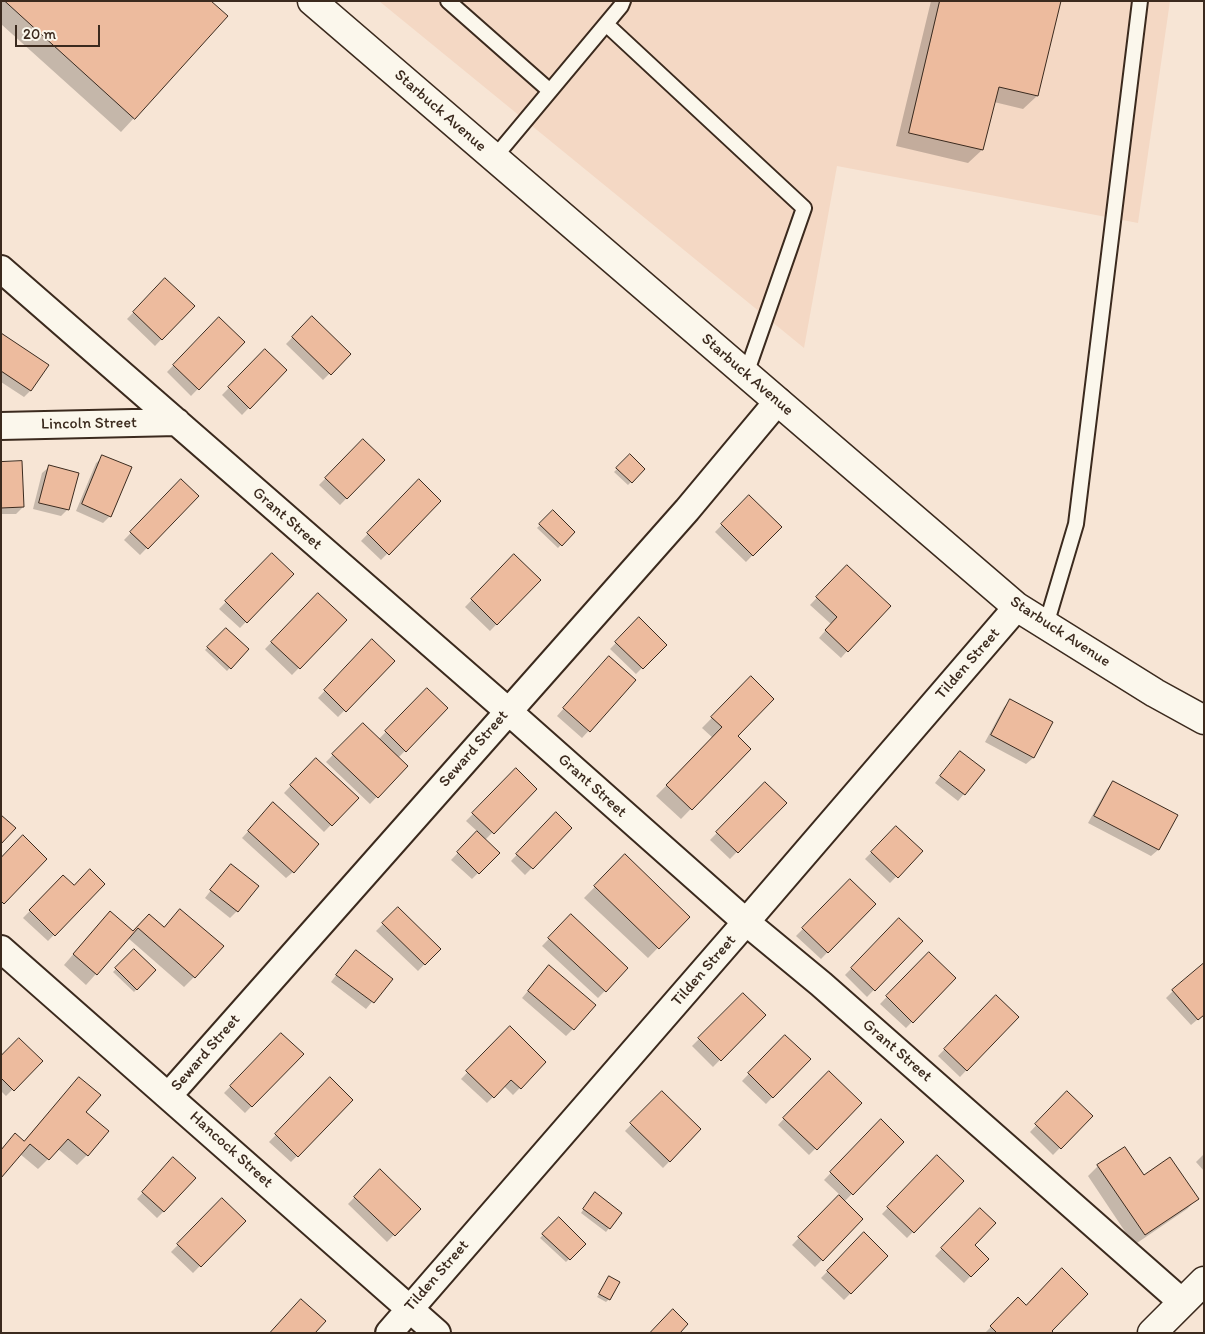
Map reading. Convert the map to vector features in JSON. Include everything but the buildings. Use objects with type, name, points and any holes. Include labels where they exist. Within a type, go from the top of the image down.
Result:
[{"type":"street","name":"Starbuck Avenue","points":[[312,1],[1017,607],[1155,694],[1204,720]]},
{"type":"street","name":"Grant Street","points":[[1,269],[508,711],[746,922],[821,984],[1182,1302]]},
{"type":"street","name":"Seward Street","points":[[169,1095],[687,510],[778,401]]},
{"type":"street","name":"Lincoln Street","points":[[1,426],[177,422]]},
{"type":"street","name":"Tilden Street","points":[[389,1333],[408,1308],[746,922],[1017,607]]},
{"type":"street","name":"Hancock Street","points":[[1,949],[169,1095],[436,1333]]},
{"type":"street","points":[[1152,1333],[1204,1281]]},
{"type":"lane","points":[[448,1],[550,91]]},
{"type":"lane","points":[[494,158],[623,1]]},
{"type":"lane","points":[[1046,625],[1076,524],[1140,1]]},
{"type":"lane","points":[[606,24],[804,208],[746,374]]},
{"type":"shaded area","points":[[379,1],[1170,1],[1138,223],[837,166],[804,348]]}]
